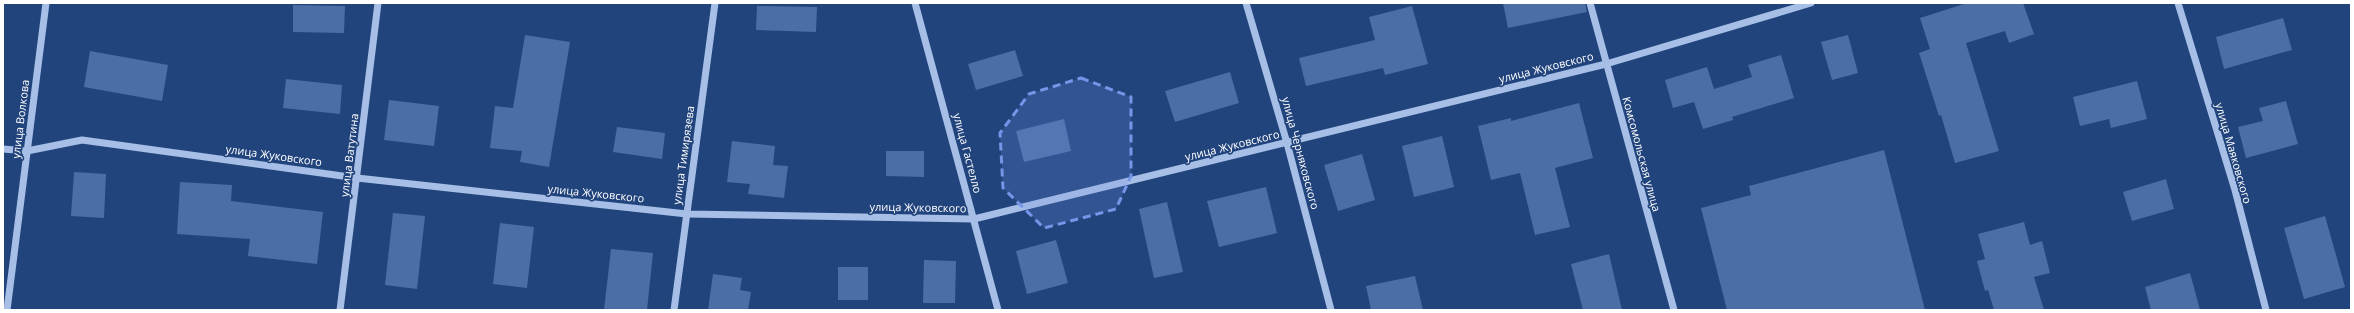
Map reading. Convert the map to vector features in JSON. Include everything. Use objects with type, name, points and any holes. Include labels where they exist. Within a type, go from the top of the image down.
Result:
[{"type":"street","name":"улица Волкова","points":[[7,310],[46,3]]},
{"type":"street","name":"улица Ватутина","points":[[340,310],[378,3]]},
{"type":"street","name":"улица Тимирязева","points":[[674,310],[715,3]]},
{"type":"street","name":"улица Гастелло","points":[[916,3],[998,310]]},
{"type":"street","name":"улица Черняховского","points":[[1246,3],[1287,143],[1331,310]]},
{"type":"street","name":"Комсомольская улица","points":[[1590,3],[1674,310]]},
{"type":"street","name":"улица Жуковского","points":[[3,149],[27,152],[82,140],[357,178],[687,214],[974,219],[1606,64],[1812,3]]},
{"type":"street","name":"улица Маяковского","points":[[2178,3],[2235,190],[2266,310]]},
{"type":"highlighted area","points":[[1081,78],[1131,97],[1131,176],[1116,209],[1044,228],[1003,188],[1000,133],[1029,94]]},
{"type":"building","points":[[1503,3],[1585,3],[1587,12],[1508,28]]},
{"type":"building","points":[[1967,3],[2023,3],[2034,34],[2009,43],[2005,31],[1966,43],[1999,151],[1955,163],[1941,115],[1939,116],[1919,53],[1930,49],[1920,18]]},
{"type":"building","points":[[293,5],[345,6],[344,33],[293,32]]},
{"type":"building","points":[[757,6],[817,7],[816,32],[756,30]]},
{"type":"building","points":[[1412,6],[1428,64],[1385,75],[1383,68],[1306,86],[1299,58],[1375,40],[1369,17]]},
{"type":"building","points":[[2283,18],[2292,50],[2224,69],[2216,37]]},
{"type":"building","points":[[525,35],[570,42],[549,167],[520,162],[522,151],[490,148],[495,106],[513,108]]},
{"type":"building","points":[[1848,35],[1858,73],[1832,80],[1821,42]]},
{"type":"building","points":[[1015,50],[1023,76],[976,90],[968,64]]},
{"type":"building","points":[[90,51],[168,65],[162,101],[84,87]]},
{"type":"building","points":[[1781,55],[1794,98],[1732,117],[1733,120],[1703,129],[1694,102],[1673,108],[1665,80],[1707,67],[1714,89],[1752,77],[1748,65]]},
{"type":"building","points":[[1230,72],[1239,103],[1175,122],[1165,91]]},
{"type":"building","points":[[286,79],[342,85],[340,114],[283,108]]},
{"type":"building","points":[[2137,81],[2147,119],[2111,128],[2109,119],[2080,126],[2073,97]]},
{"type":"building","points":[[389,100],[439,106],[434,146],[384,140]]},
{"type":"building","points":[[2286,101],[2298,144],[2246,158],[2238,127],[2263,121],[2259,108]]},
{"type":"building","points":[[1579,103],[1593,158],[1555,168],[1570,227],[1535,235],[1520,173],[1491,180],[1478,126],[1511,118],[1511,121]]},
{"type":"building","points":[[1064,119],[1071,151],[1024,162],[1016,131]]},
{"type":"building","points":[[617,127],[665,133],[662,159],[613,152]]},
{"type":"building","points":[[1442,136],[1454,187],[1414,197],[1402,146]]},
{"type":"building","points":[[732,141],[775,146],[773,165],[788,166],[784,198],[748,194],[750,184],[727,182]]},
{"type":"building","points":[[1884,150],[1925,310],[1727,310],[1701,208],[1751,195],[1749,186]]},
{"type":"building","points":[[886,151],[924,151],[924,177],[886,176]]},
{"type":"building","points":[[1362,154],[1375,200],[1338,211],[1324,165]]},
{"type":"building","points":[[74,172],[106,174],[104,218],[71,216]]},
{"type":"building","points":[[2166,179],[2174,209],[2132,221],[2123,192]]},
{"type":"building","points":[[180,182],[232,185],[231,201],[323,212],[317,264],[248,256],[250,239],[177,234]]},
{"type":"building","points":[[1266,187],[1277,233],[1219,247],[1207,201]]},
{"type":"building","points":[[1167,202],[1183,272],[1154,278],[1139,209]]},
{"type":"building","points":[[393,213],[425,216],[417,289],[385,285]]},
{"type":"building","points":[[2325,216],[2345,287],[2304,299],[2284,228]]},
{"type":"building","points":[[2024,222],[2030,245],[2042,241],[2050,273],[2034,277],[2044,310],[1994,310],[1988,290],[1985,291],[1977,261],[1985,259],[1978,234]]},
{"type":"building","points":[[500,223],[534,227],[527,288],[493,284]]},
{"type":"building","points":[[1056,240],[1068,283],[1027,294],[1016,251]]},
{"type":"building","points":[[611,249],[653,253],[647,310],[604,310]]},
{"type":"building","points":[[1609,254],[1622,310],[1583,310],[1571,264]]},
{"type":"building","points":[[924,260],[956,261],[955,303],[923,303]]},
{"type":"building","points":[[838,267],[868,267],[868,300],[838,300]]},
{"type":"building","points":[[2190,273],[2200,310],[2151,310],[2145,287]]},
{"type":"building","points":[[713,274],[742,278],[740,290],[751,292],[748,310],[708,310]]},
{"type":"building","points":[[1415,276],[1423,310],[1371,310],[1366,286]]}]
